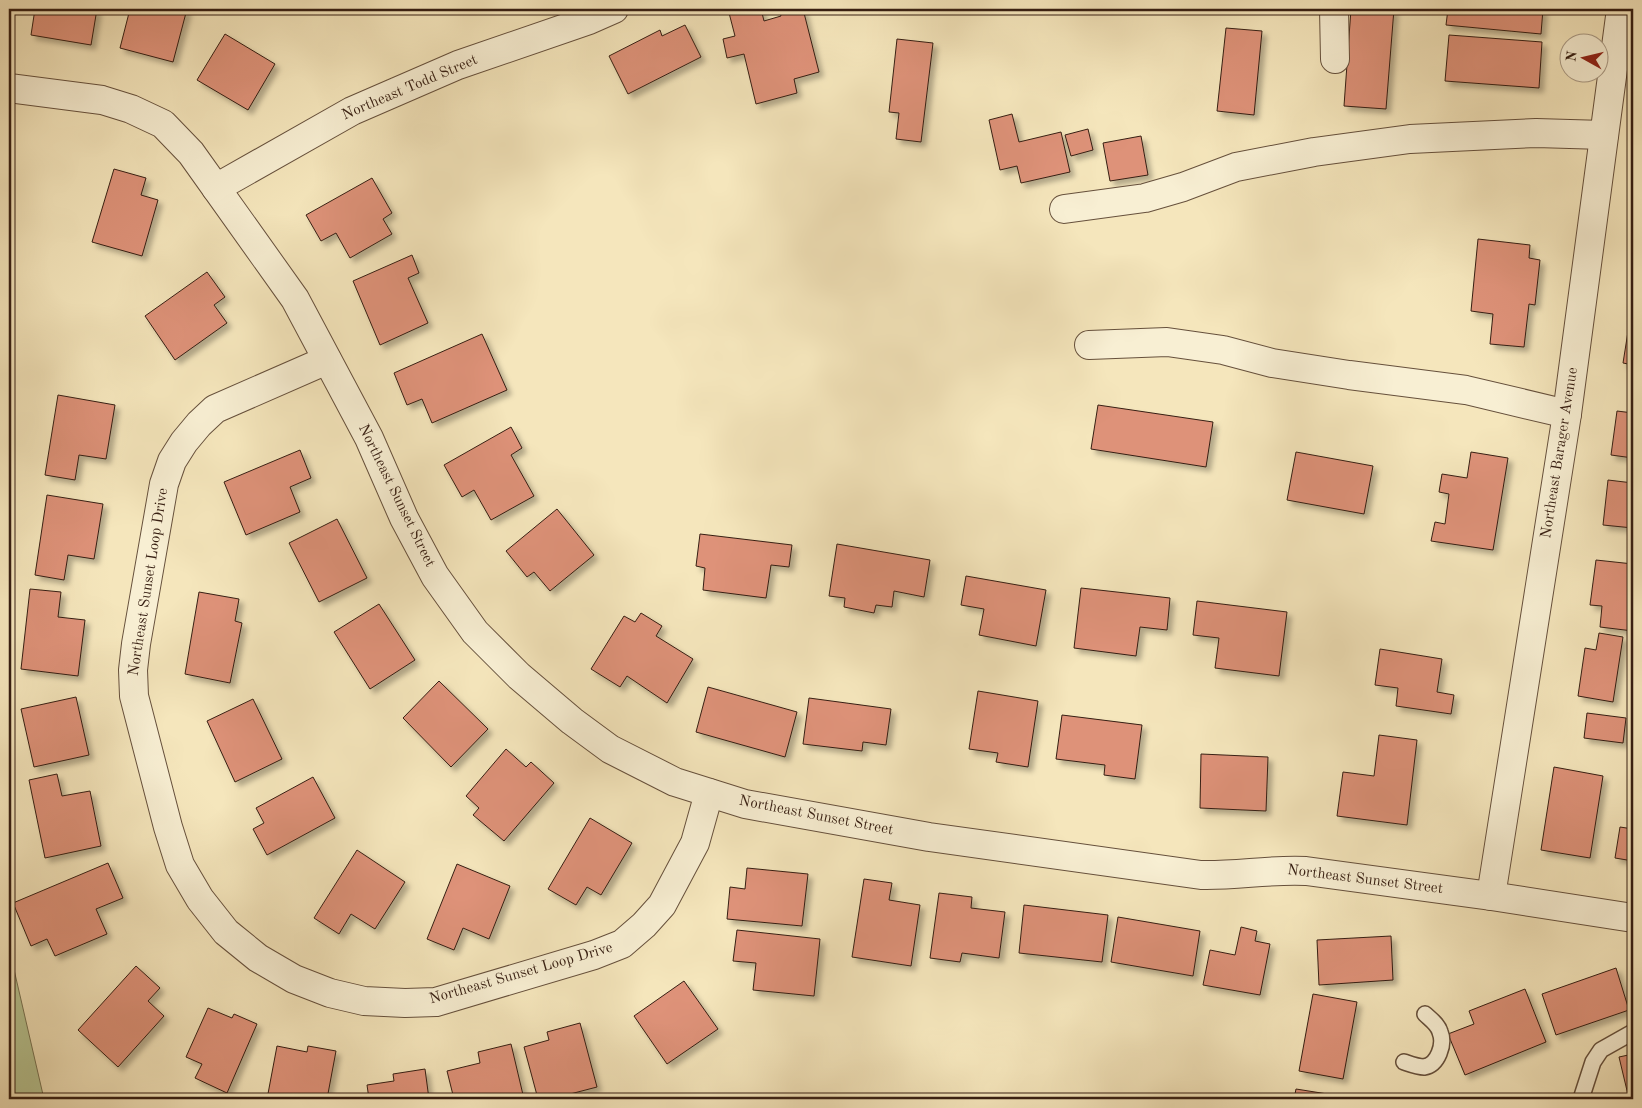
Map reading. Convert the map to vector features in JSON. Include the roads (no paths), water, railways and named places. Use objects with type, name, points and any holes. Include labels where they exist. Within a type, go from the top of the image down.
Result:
[{"type":"street","name":"Northeast Todd Street","points":[[216,188],[352,111],[458,64],[581,23],[614,9]]},
{"type":"street","points":[[1334,9],[1335,59]]},
{"type":"street","name":"Northeast Barager Avenue","points":[[1491,896],[1567,414],[1621,9]]},
{"type":"street","name":"Northeast Sunset Street","points":[[9,88],[102,100],[131,109],[163,124],[191,153],[295,299],[368,438],[404,518],[430,568],[475,632],[519,676],[610,750],[675,782],[745,804],[929,837],[1201,874],[1222,875],[1281,870],[1306,871],[1491,896],[1633,918]]},
{"type":"street","points":[[1064,209],[1145,198],[1184,187],[1236,167],[1314,152],[1410,139],[1536,133],[1604,135]]},
{"type":"street","points":[[1089,345],[1167,342],[1223,350],[1272,362],[1330,372],[1466,390],[1567,414]]},
{"type":"street","name":"Northeast Sunset Loop Drive","points":[[328,360],[216,409],[199,424],[184,442],[172,461],[164,484],[136,644],[133,670],[134,696],[168,827],[180,865],[200,900],[226,932],[258,958],[280,971],[294,979],[330,993],[364,1001],[436,1002],[594,955],[622,944],[662,905],[695,843],[709,793]]},
{"type":"lane","points":[[1404,1062],[1423,1067],[1433,1063],[1439,1053],[1442,1044],[1440,1032],[1425,1014]]},
{"type":"lane","points":[[1580,1099],[1593,1062],[1601,1050],[1633,1032]]}]
